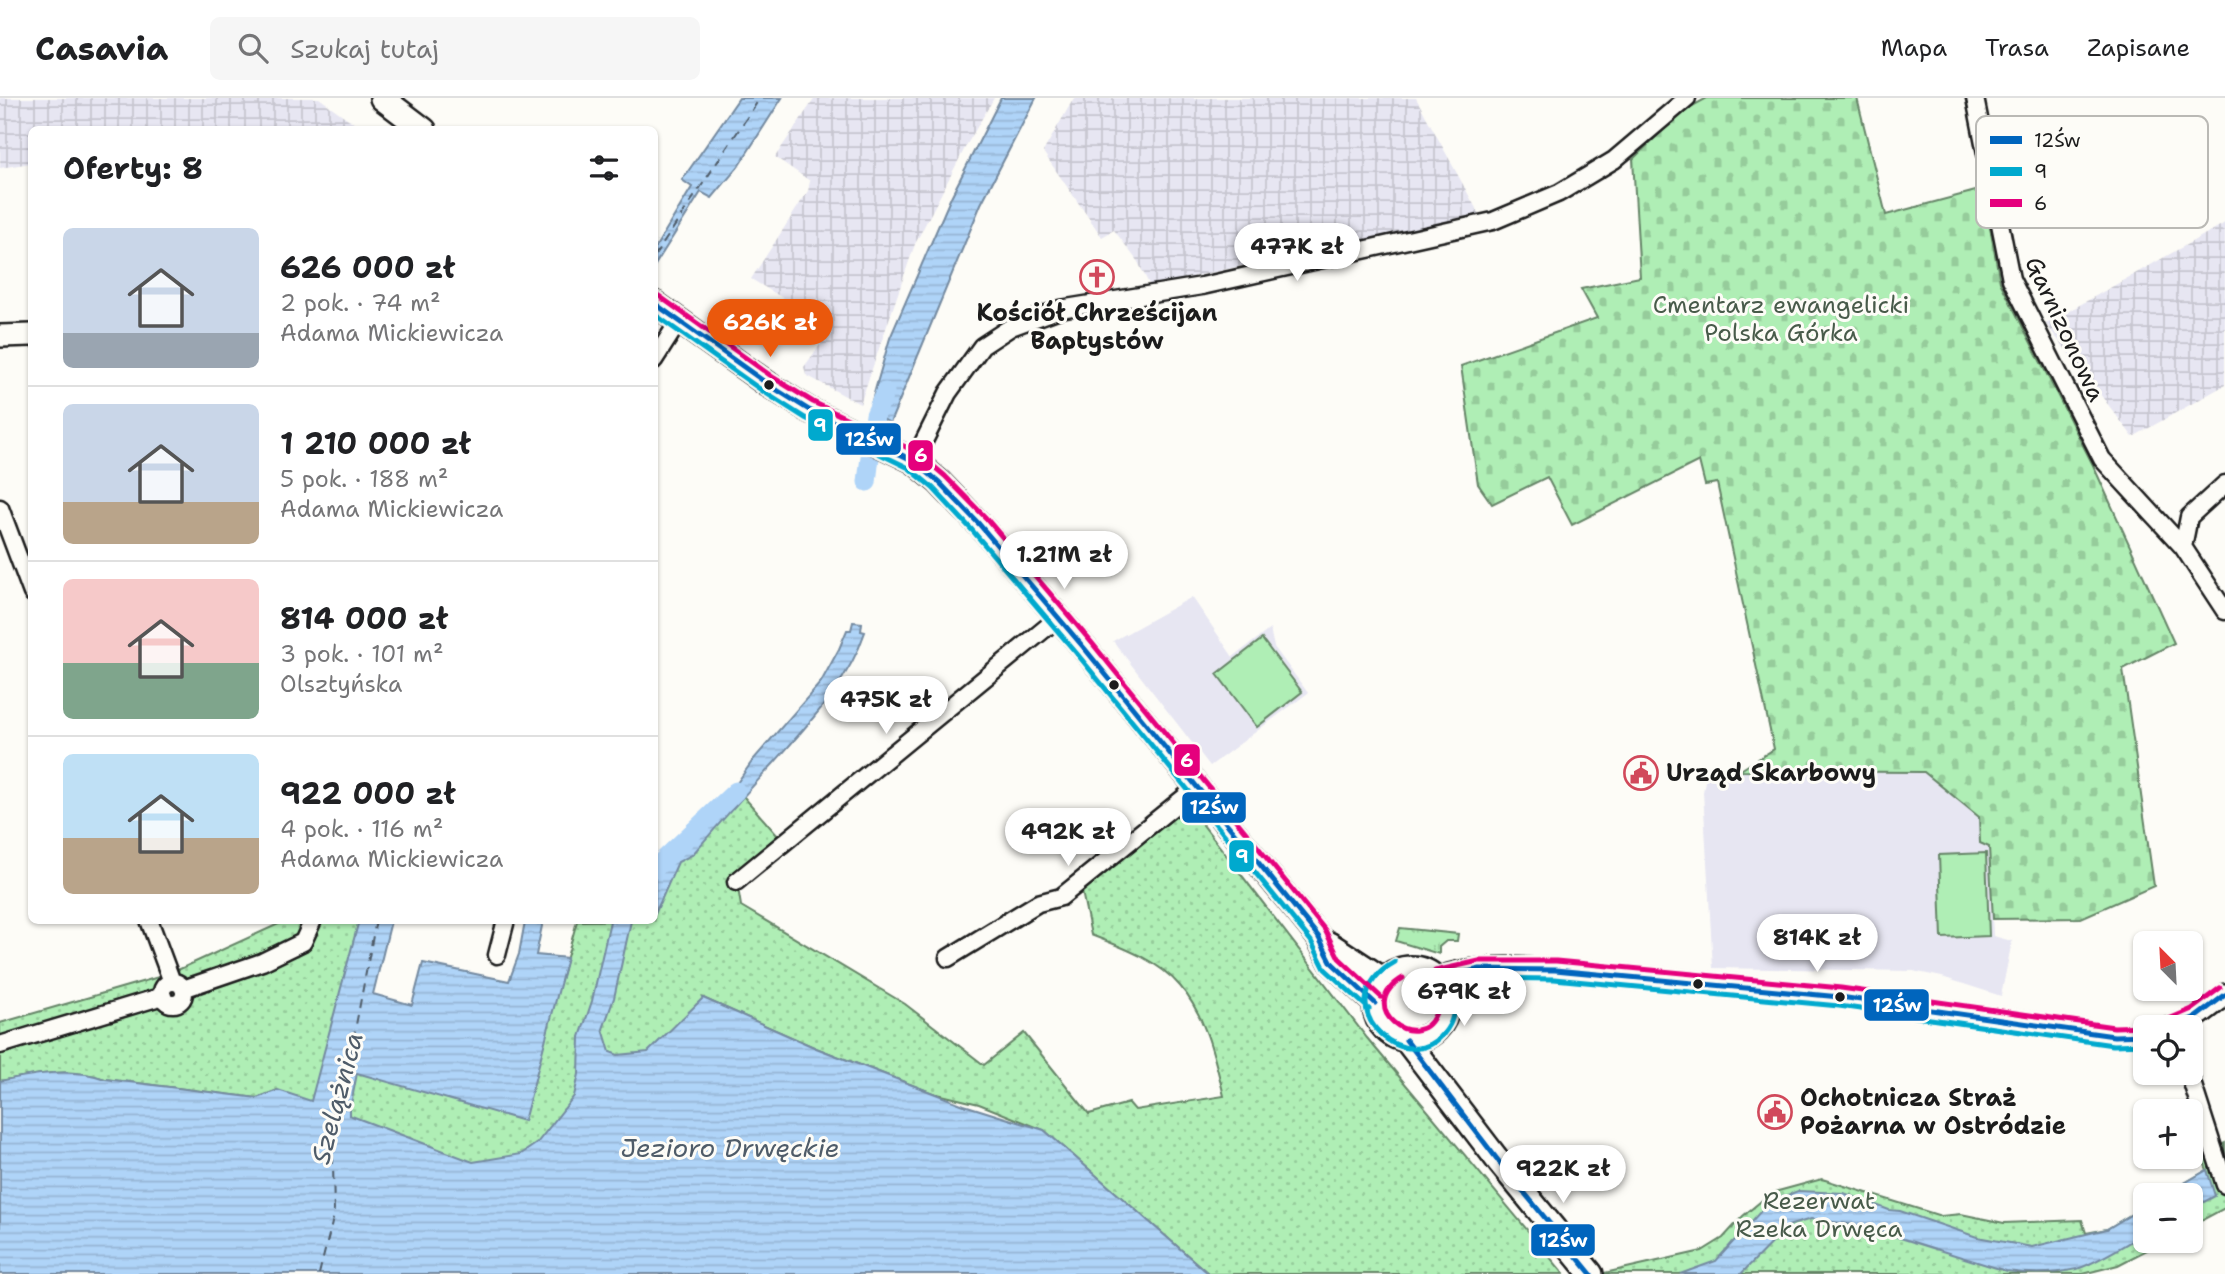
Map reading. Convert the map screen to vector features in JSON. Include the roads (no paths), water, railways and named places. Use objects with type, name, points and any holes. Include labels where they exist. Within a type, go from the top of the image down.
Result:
[{"type":"main road","points":[[382,98],[419,126]]},
{"type":"main road","points":[[668,313],[809,410],[914,461],[960,503],[1058,618],[1318,936],[1332,963],[1375,1003]]},
{"type":"main road","points":[[1318,936],[1384,980]]},
{"type":"main road","points":[[1406,1040],[1419,1039],[1432,1033],[1444,1019],[1447,1001],[1438,979],[1426,971],[1411,968],[1396,971],[1384,980],[1375,1003],[1376,1014],[1387,1031],[1406,1040],[1591,1274]]},
{"type":"main road","points":[[1432,1033],[1443,1090]]},
{"type":"street","points":[[914,461],[954,384],[982,346],[1011,327],[1060,309],[1202,286],[1493,221],[1559,193],[1614,160],[1687,98]]},
{"type":"street","name":"Garnizonowa","points":[[1975,98],[1979,116]]},
{"type":"street","name":"Garnizonowa","points":[[2001,228],[2011,279],[2102,459],[2183,547],[2225,611]]},
{"type":"street","points":[[658,347],[668,313]]},
{"type":"street","points":[[0,336],[28,335]]},
{"type":"street","points":[[2183,547],[2189,517],[2225,484]]},
{"type":"street","points":[[0,508],[28,582]]},
{"type":"street","points":[[736,882],[1058,618]]},
{"type":"street","points":[[948,958],[1038,903],[1061,897],[1196,788]]},
{"type":"street","points":[[150,924],[172,989]]},
{"type":"street","points":[[0,1045],[262,962],[303,942],[311,924]]},
{"type":"street","points":[[498,956],[505,924]]},
{"type":"street","points":[[1438,979],[1452,973],[1510,967],[1555,970],[1840,997],[2114,1036],[2133,1035]]},
{"type":"street","points":[[1447,1001],[1496,970]]},
{"type":"street","points":[[2199,1015],[2225,995]]},
{"type":"street","points":[[2193,1085],[2225,1185]]},
{"type":"water","points":[[739,98],[782,98],[738,167],[712,198],[701,192],[658,260],[658,243],[692,187],[682,180]]},
{"type":"water","points":[[1001,98],[1036,98],[981,204],[890,423],[869,411],[890,338],[951,197]]},
{"type":"water","points":[[853,622],[862,623],[861,631],[865,632],[858,651],[838,685],[801,733],[692,855],[678,862],[658,907],[658,856],[665,851],[673,857],[714,816],[753,760],[821,682],[847,630],[851,630]]},
{"type":"water","name":"Jezioro Drwęckie","points":[[358,924],[390,924],[373,994],[412,1005],[423,963],[509,981],[519,954],[524,924],[542,924],[536,955],[567,958],[524,1121],[357,1073],[349,1115],[473,1162],[521,1154],[537,1143],[574,1096],[579,1074],[580,1037],[592,1001],[609,924],[630,924],[614,998],[603,1029],[610,1052],[618,1055],[648,1052],[703,998],[816,1048],[964,1105],[1044,1130],[1209,1274],[0,1274],[0,1081],[39,1074],[79,1073],[105,1079],[257,1098],[278,1090],[311,1101]]},
{"type":"water","points":[[2207,1170],[2215,1196],[2203,1202],[2203,1183],[2185,1183]]},
{"type":"water","points":[[1798,1191],[1844,1193],[1977,1237],[2032,1247],[2107,1229],[2133,1213],[2133,1240],[2077,1269],[2023,1273],[2006,1271],[1862,1226],[1811,1219],[1788,1226],[1741,1274],[1680,1274],[1716,1261],[1769,1202]]},
{"type":"waterway","points":[[867,482],[875,415],[885,392]]},
{"type":"waterway","points":[[658,865],[736,791]]},
{"type":"place","name":"Kościół Chrześcijan Baptystów","points":[[1097,277]]},
{"type":"place","name":"Urząd Skarbowy","points":[[1641,773]]},
{"type":"place","name":"Ochotnicza Straż Pożarna w Ostródzie","points":[[1775,1112]]},
{"type":"park label","name":"Cmentarz ewangelicki Polska Górka","points":[[1781,319]]},
{"type":"park label","name":"Rezerwat Rzeka Drwęca","points":[[1819,1215]]},
{"type":"water label","name":"Szelążnica","points":[[337,1098]]}]
